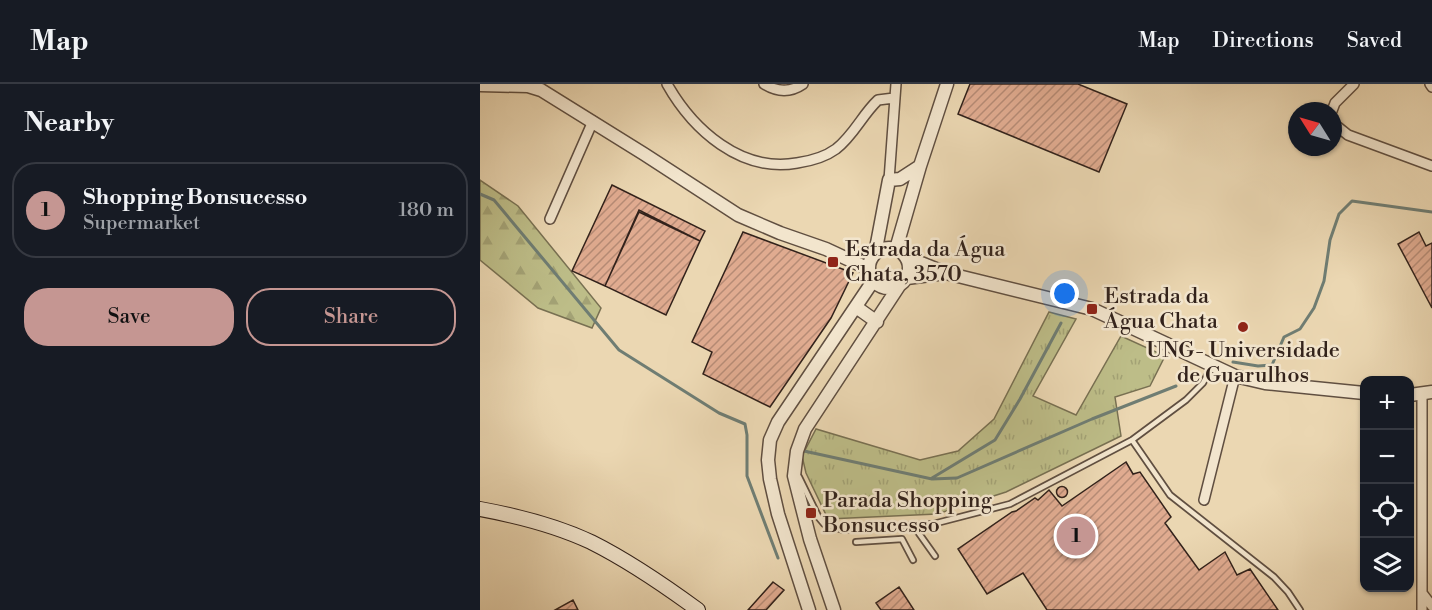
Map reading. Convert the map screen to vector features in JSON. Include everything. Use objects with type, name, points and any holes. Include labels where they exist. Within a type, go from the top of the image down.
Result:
[{"type":"main road","points":[[480,509],[549,526],[591,542],[634,567],[698,610]]},
{"type":"main road","points":[[480,514],[503,517],[585,546],[634,575],[682,610]]},
{"type":"street","points":[[667,84],[693,120],[710,136],[740,156],[769,165],[786,165],[823,156],[835,150],[851,135],[878,100],[894,98]]},
{"type":"street","points":[[764,84],[776,90],[787,91],[803,84]]},
{"type":"street","points":[[809,610],[778,514],[770,479],[768,460],[770,440],[778,423],[856,308],[872,265],[893,180],[896,84]]},
{"type":"street","points":[[901,226],[947,84]]},
{"type":"street","points":[[1337,102],[1354,84]]},
{"type":"street","points":[[480,85],[529,85],[557,98],[738,215],[780,233],[872,265],[882,287],[894,288],[903,282],[946,273]]},
{"type":"street","points":[[550,219],[593,121]]},
{"type":"street","points":[[1342,130],[1348,135],[1432,166]]},
{"type":"street","points":[[893,180],[904,177],[920,166]]},
{"type":"street","points":[[834,610],[807,528],[794,476],[794,466],[805,429],[909,271],[901,253],[904,192],[893,180]]},
{"type":"street","points":[[872,265],[885,249],[901,253],[946,273],[1092,309],[1235,376],[1265,383],[1360,392]]},
{"type":"street","points":[[856,308],[877,322]]},
{"type":"street","points":[[1204,500],[1235,376]]},
{"type":"street","points":[[1421,394],[1428,431],[1422,610]]},
{"type":"street","points":[[1422,593],[1432,606]]},
{"type":"lane","points":[[794,466],[824,524],[843,530],[933,524],[1010,504],[1132,440],[1186,400],[1203,383],[1212,366]]},
{"type":"lane","points":[[1132,440],[1170,495],[1274,577],[1300,610]]},
{"type":"lane","points":[[913,525],[935,556]]},
{"type":"lane","points":[[856,542],[902,539],[913,560]]},
{"type":"green space","points":[[480,180],[518,206],[601,308],[592,328],[538,308],[480,260]]},
{"type":"green space","points":[[1049,312],[1076,319],[1033,396],[1076,415],[1121,336],[1165,356],[1150,386],[1115,397],[1121,436],[1006,492],[937,514],[828,519],[806,473],[802,456],[816,429],[920,460],[958,451],[994,419]]},
{"type":"building","points":[[970,84],[1078,84],[1127,104],[1099,172],[958,114]]},
{"type":"building","points":[[612,185],[705,231],[700,241],[639,210],[605,286],[572,271]]},
{"type":"building","points":[[639,212],[700,241],[666,315],[605,286]]},
{"type":"building","points":[[743,232],[853,273],[831,318],[770,407],[703,374],[712,352],[692,342]]},
{"type":"building","points":[[1419,232],[1426,246],[1432,243],[1432,308],[1398,244]]},
{"type":"building","points":[[1126,462],[1133,474],[1140,472],[1171,517],[1165,523],[1199,570],[1225,552],[1237,575],[1250,569],[1278,610],[1047,610],[1023,573],[987,594],[958,549],[1012,512],[1035,498],[1038,500],[1049,490],[1062,506]]},
{"type":"building","points":[[1062,487],[1066,488],[1066,496],[1062,497],[1058,496],[1057,492],[1058,488]]},
{"type":"building","points":[[773,582],[784,590],[766,610],[748,610]]},
{"type":"building","points":[[899,587],[914,610],[881,610],[876,603]]},
{"type":"building","points":[[573,600],[578,610],[555,610]]},
{"type":"waterway","points":[[480,194],[494,200],[619,350],[719,413],[745,424],[747,476],[778,558]]},
{"type":"waterway","points":[[1233,362],[1258,366],[1272,365],[1284,337],[1300,329],[1314,308],[1324,281],[1330,240],[1339,214],[1352,201],[1432,212]]},
{"type":"waterway","points":[[932,478],[995,440],[1061,323]]},
{"type":"waterway","points":[[804,451],[932,479],[957,478],[1092,419],[1176,386]]},
{"type":"place","name":"Estrada da Água Chata, 3570","points":[[833,262]]},
{"type":"place","name":"Estrada da Água Chata","points":[[1092,309]]},
{"type":"place","name":"UNG- Universidade de Guarulhos","points":[[1243,327]]},
{"type":"place","name":"Parada Shopping Bonsucesso","points":[[811,513]]},
{"type":"place","name":"Shopping Bonsucesso","points":[[1076,536]]}]
